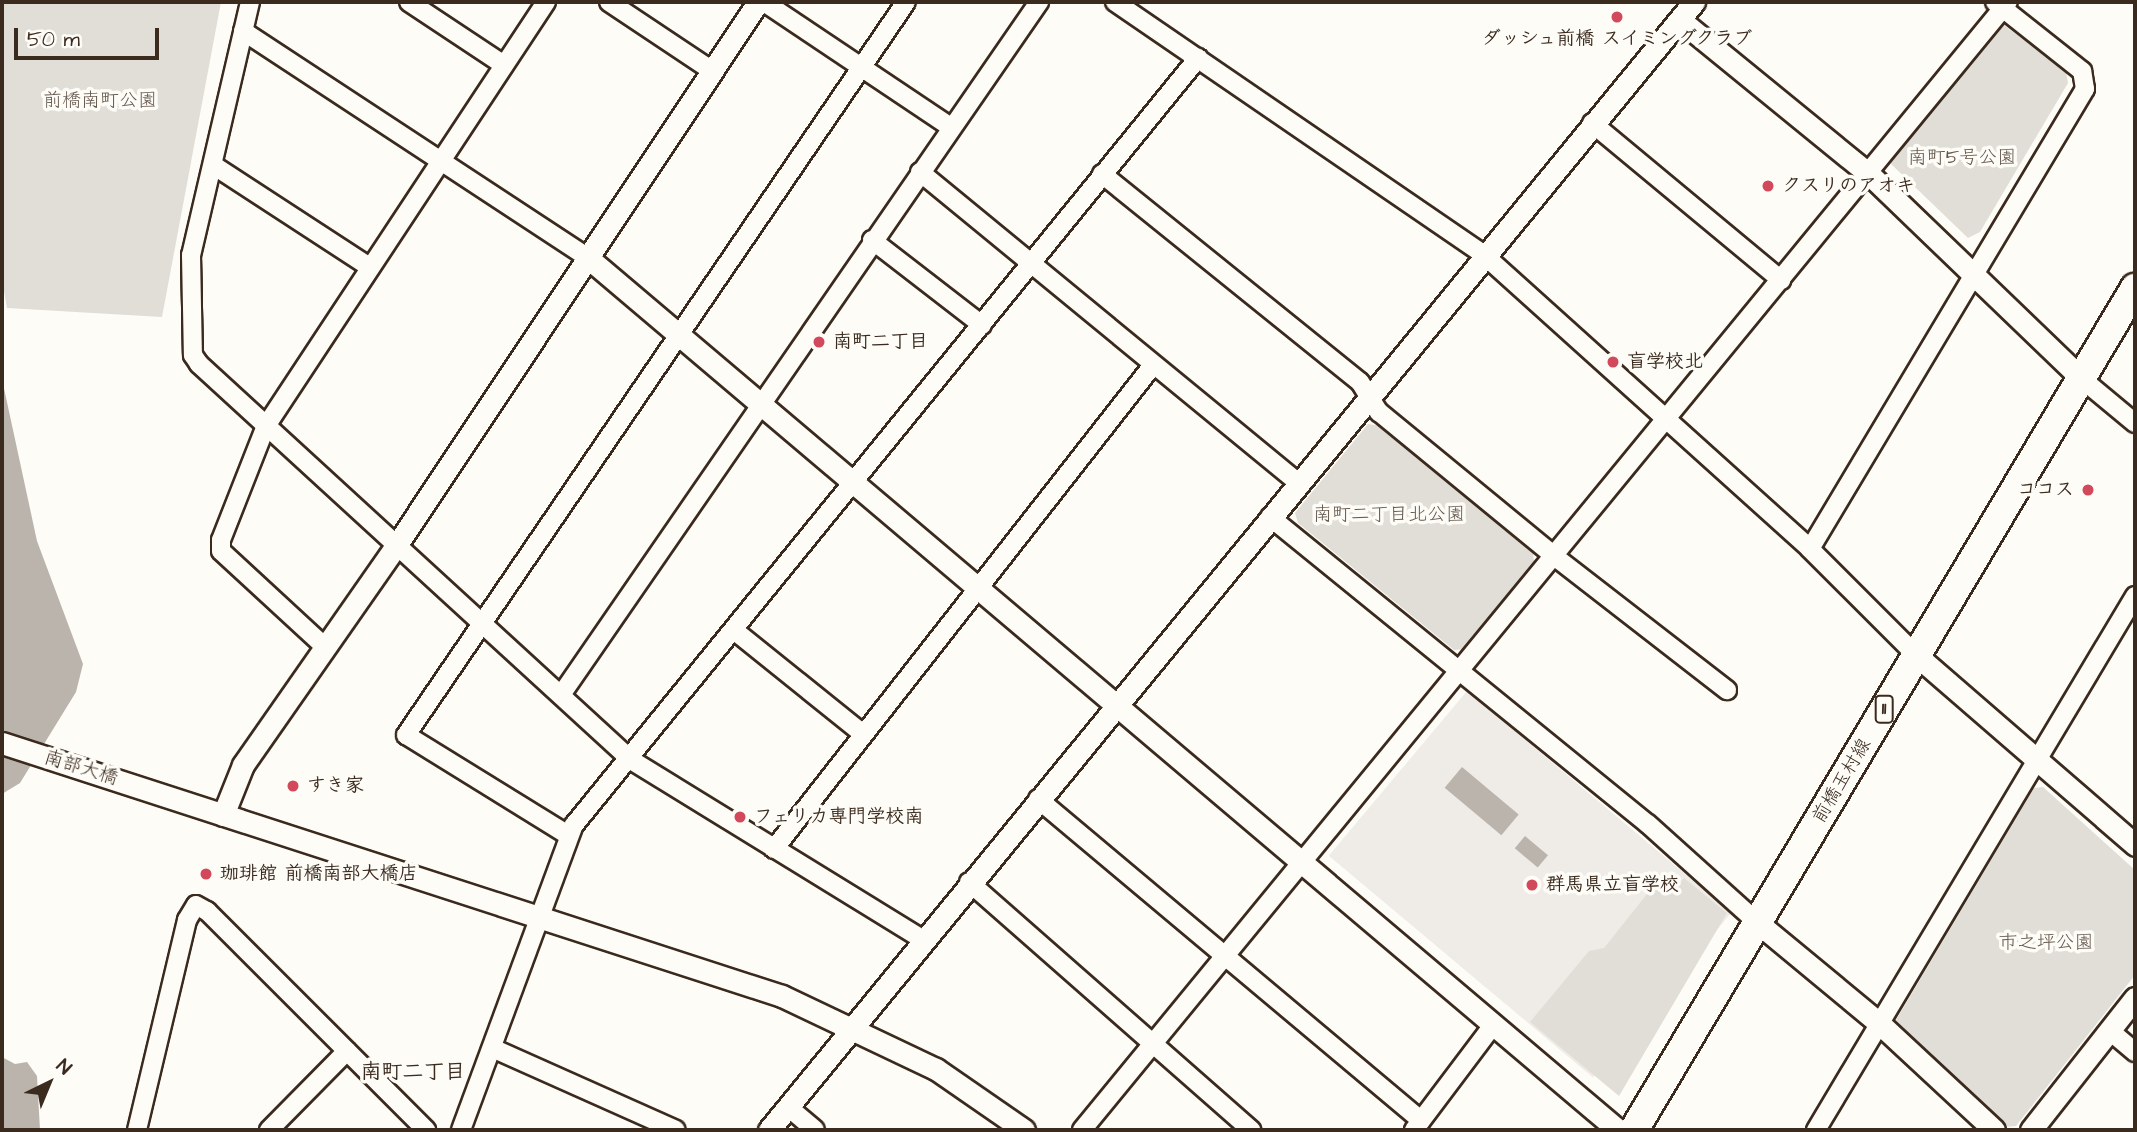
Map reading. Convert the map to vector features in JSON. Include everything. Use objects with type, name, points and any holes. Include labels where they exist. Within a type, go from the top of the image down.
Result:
[{"type":"main road","name":"前橋玉村線","points":[[1634,1130],[2135,288]]},
{"type":"street","points":[[250,2],[191,255],[193,355],[396,547],[631,760],[922,939]]},
{"type":"street","points":[[409,2],[503,65]]},
{"type":"street","points":[[324,646],[220,547],[266,426],[368,266],[546,2]]},
{"type":"street","points":[[609,2],[711,70]]},
{"type":"street","points":[[223,815],[243,765],[396,547],[758,2]]},
{"type":"street","points":[[764,2],[951,127]]},
{"type":"street","points":[[568,835],[407,735],[906,2]]},
{"type":"street","points":[[561,695],[758,402],[1039,2]]},
{"type":"street","points":[[1115,2],[1484,255],[1810,549],[1916,655],[2039,757],[2135,845]]},
{"type":"street","points":[[769,1130],[922,939],[1694,2]]},
{"type":"street","points":[[1082,1130],[1869,174],[2002,4],[2082,72],[2086,82],[1977,275],[1810,549]]},
{"type":"street","points":[[1680,20],[1869,174],[1977,275],[2082,379],[2135,423]]},
{"type":"street","points":[[243,31],[587,257],[1618,1130]]},
{"type":"street","points":[[461,1130],[568,835],[1198,58]]},
{"type":"street","points":[[1592,124],[1781,280]]},
{"type":"street","points":[[213,165],[368,266]]},
{"type":"street","points":[[919,172],[1298,482]]},
{"type":"street","points":[[1102,174],[1360,382],[1379,412],[1554,556],[1727,690]]},
{"type":"street","points":[[872,240],[982,325]]},
{"type":"street","points":[[774,849],[980,590],[1153,365]]},
{"type":"street","points":[[1269,517],[1648,824],[1758,923],[1880,1023],[1994,1130]]},
{"type":"street","points":[[1816,1130],[2135,596]]},
{"type":"street","points":[[735,631],[863,734]]},
{"type":"street","name":"南部大橋","points":[[2,743],[740,981],[851,1026],[936,1069],[1024,1130]]},
{"type":"street","points":[[1038,799],[1226,954],[1417,1125],[1493,1025]]},
{"type":"street","points":[[970,882],[1251,1130]]},
{"type":"street","points":[[137,1130],[187,919],[196,905],[426,1130]]},
{"type":"street","points":[[2031,1130],[2135,998]]},
{"type":"street","points":[[2110,1031],[2135,1052]]},
{"type":"street","points":[[492,1048],[676,1130]]},
{"type":"street","points":[[269,1130],[347,1051]]},
{"type":"street","points":[[788,1107],[815,1130]]},
{"type":"shaded area","points":[[2,379],[37,541],[83,664],[76,692],[20,783],[2,794]]},
{"type":"shaded area","name":"群馬県立盲学校","points":[[1467,691],[1731,913],[1593,1077],[1329,856]]},
{"type":"shaded area","points":[[1462,767],[1519,815],[1501,835],[1445,788]]},
{"type":"shaded area","points":[[1525,836],[1548,855],[1538,868],[1515,848]]},
{"type":"shaded area","points":[[2,1057],[15,1064],[27,1062],[37,1076],[40,1130],[2,1130]]},
{"type":"green space","name":"前橋南町公園","points":[[2,2],[221,2],[162,317],[7,308],[2,280]]},
{"type":"green space","name":"南町5号公園","points":[[2004,25],[2066,72],[2068,83],[1980,232],[1968,238],[1890,163]]},
{"type":"green space","name":"南町二丁目北公園","points":[[1368,424],[1380,426],[1533,551],[1534,563],[1465,649],[1454,650],[1298,523],[1295,513]]},
{"type":"green space","name":"市之坪公園","points":[[2043,787],[2135,870],[2135,975],[2016,1126],[2005,1127],[1898,1030],[1896,1020],[2034,788]]},
{"type":"green space","points":[[1684,878],[1727,913],[1619,1096],[1530,1022],[1589,951],[1604,948],[1659,879],[1674,890]]},
{"type":"place","name":"ダッシュ前橋 スイミングクラブ","points":[[1617,17]]},
{"type":"place","name":"クスリのアオキ","points":[[1768,186]]},
{"type":"place","name":"南町二丁目","points":[[819,342]]},
{"type":"place","name":"盲学校北","points":[[1613,362]]},
{"type":"place","name":"ココス","points":[[2088,490]]},
{"type":"place","name":"すき家","points":[[293,786]]},
{"type":"place","name":"フェリカ専門学校南","points":[[740,817]]},
{"type":"place","name":"珈琲館 前橋南部大橋店","points":[[206,874]]},
{"type":"place","name":"群馬県立盲学校","points":[[1532,885]]},
{"type":"district","name":"南町二丁目","points":[[413,1072]]}]
